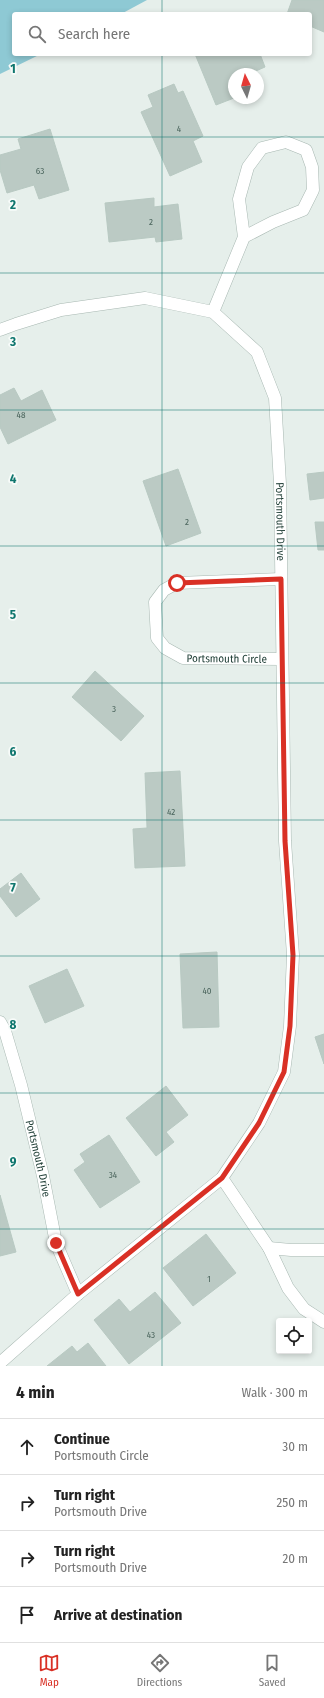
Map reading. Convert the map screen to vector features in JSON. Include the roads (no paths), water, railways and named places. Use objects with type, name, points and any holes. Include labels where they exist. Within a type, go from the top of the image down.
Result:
[{"type":"street","points":[[0,330],[62,310],[145,298],[213,312],[244,237],[239,199],[248,167],[262,148],[286,142],[306,150],[312,167],[313,190],[303,210],[273,222],[244,237]]},
{"type":"street","name":"Portsmouth Drive","points":[[0,1363],[78,1294],[222,1178],[259,1123],[284,1072],[290,1026],[293,955],[285,841],[280,484],[275,398],[257,352],[213,312]]},
{"type":"street","name":"Portsmouth Circle","points":[[281,579],[177,583],[164,590],[155,602],[157,638],[165,648],[183,658],[282,659]]},
{"type":"street","name":"Portsmouth Drive","points":[[0,1022],[5,1032],[21,1085],[43,1176],[56,1243],[78,1294]]},
{"type":"street","points":[[222,1178],[269,1248],[288,1288],[304,1309],[324,1322]]},
{"type":"street","points":[[269,1248],[324,1250]]},
{"type":"water","points":[[0,0],[147,0],[125,12],[12,12],[12,56],[37,56],[0,74]]}]
